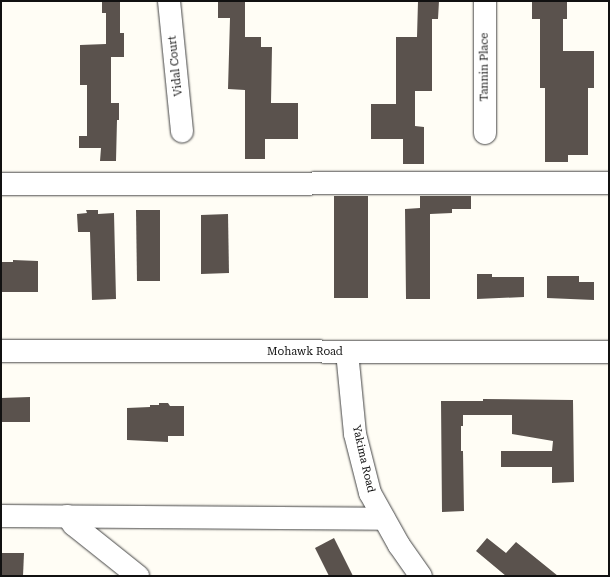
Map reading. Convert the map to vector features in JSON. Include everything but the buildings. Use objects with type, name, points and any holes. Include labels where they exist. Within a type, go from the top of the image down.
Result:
[{"type":"street","name":"Vidal Court","points":[[169,1],[182,131]]},
{"type":"street","name":"Tannin Place","points":[[484,134],[485,1]]},
{"type":"street","points":[[1,184],[609,183]]},
{"type":"street","name":"Mohawk Road","points":[[1,351],[609,352]]},
{"type":"street","name":"Yakima Road","points":[[347,352],[355,434],[370,493],[398,544],[421,576]]},
{"type":"street","points":[[1,516],[384,519]]},
{"type":"street","points":[[67,516],[74,525],[138,576]]}]
